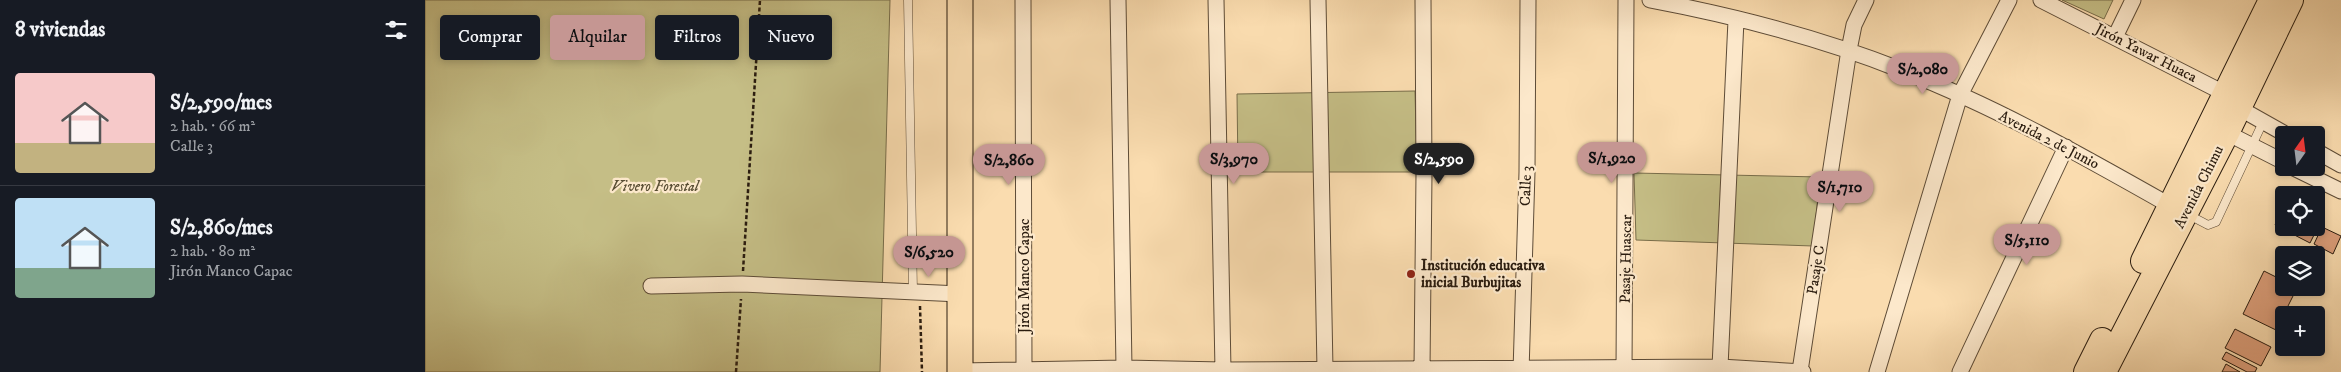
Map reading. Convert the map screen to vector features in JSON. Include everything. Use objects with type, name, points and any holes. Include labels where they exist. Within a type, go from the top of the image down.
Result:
[{"type":"highway","points":[[959,0],[960,372]]},
{"type":"main road","name":"Avenida Chimu","points":[[2104,372],[2178,210],[2231,101],[2271,0]]},
{"type":"main road","name":"Avenida Chimu","points":[[2086,372],[2178,210],[2227,133],[2231,101],[2291,0]]},
{"type":"street","name":"Jirón Manco Capac","points":[[1023,0],[1024,371]]},
{"type":"street","points":[[1119,0],[1124,368]]},
{"type":"street","points":[[1216,0],[1223,370]]},
{"type":"street","points":[[1317,0],[1325,369]]},
{"type":"street","points":[[1421,369],[1425,174],[1423,0]]},
{"type":"street","name":"Calle 3","points":[[1521,370],[1527,172],[1529,0]]},
{"type":"street","name":"Pasaje Huascar","points":[[1624,370],[1626,0]]},
{"type":"street","name":"Avenida 2 de Junio","points":[[1650,0],[1736,20],[1849,50],[1960,95],[2066,148],[2178,210]]},
{"type":"street","name":"Pasaje C","points":[[1802,372],[1849,50],[1854,25],[1866,0]]},
{"type":"street","points":[[1877,372],[1960,95],[2009,0]]},
{"type":"street","name":"Jirón Yawar Huaca","points":[[2041,0],[2115,37],[2231,101],[2275,128]]},
{"type":"street","points":[[2115,37],[2133,0]]},
{"type":"street","points":[[1720,367],[1736,20]]},
{"type":"street","points":[[2227,133],[2275,158]]},
{"type":"street","points":[[1960,372],[2066,148]]},
{"type":"street","points":[[2325,156],[2341,165]]},
{"type":"street","points":[[2310,176],[2341,192]]},
{"type":"street","points":[[651,286],[742,284],[960,294]]},
{"type":"street","points":[[960,372],[1124,368],[1371,371],[1421,369],[1624,370],[1720,367],[1802,372]]},
{"type":"lane","points":[[908,0],[913,292]]},
{"type":"lane","points":[[2178,210],[2208,224],[2216,222],[2263,122]]},
{"type":"path","points":[[737,372],[760,0]]},
{"type":"green space","name":"Vivero Forestal","points":[[425,0],[890,0],[880,372],[425,372]]},
{"type":"green space","points":[[2062,0],[2113,0],[2104,19]]},
{"type":"green space","points":[[1415,91],[1417,172],[1238,172],[1237,94]]},
{"type":"green space","points":[[1634,173],[1820,177],[1813,246],[1636,240]]},
{"type":"building","points":[[2325,228],[2341,236],[2333,254],[2325,250],[2325,246],[2314,244],[2318,236],[2325,236]]},
{"type":"building","points":[[2296,236],[2314,236],[2310,243]]},
{"type":"building","points":[[2264,271],[2275,276],[2275,296],[2293,296],[2288,306],[2275,306],[2275,330],[2243,314]]},
{"type":"building","points":[[2235,329],[2271,347],[2261,366],[2225,348]]},
{"type":"building","points":[[2226,352],[2257,368],[2255,372],[2247,372],[2222,359]]},
{"type":"building","points":[[2226,364],[2240,372],[2222,372]]},
{"type":"place","name":"Institución educativa inicial Burbujitas","points":[[1411,274]]}]
